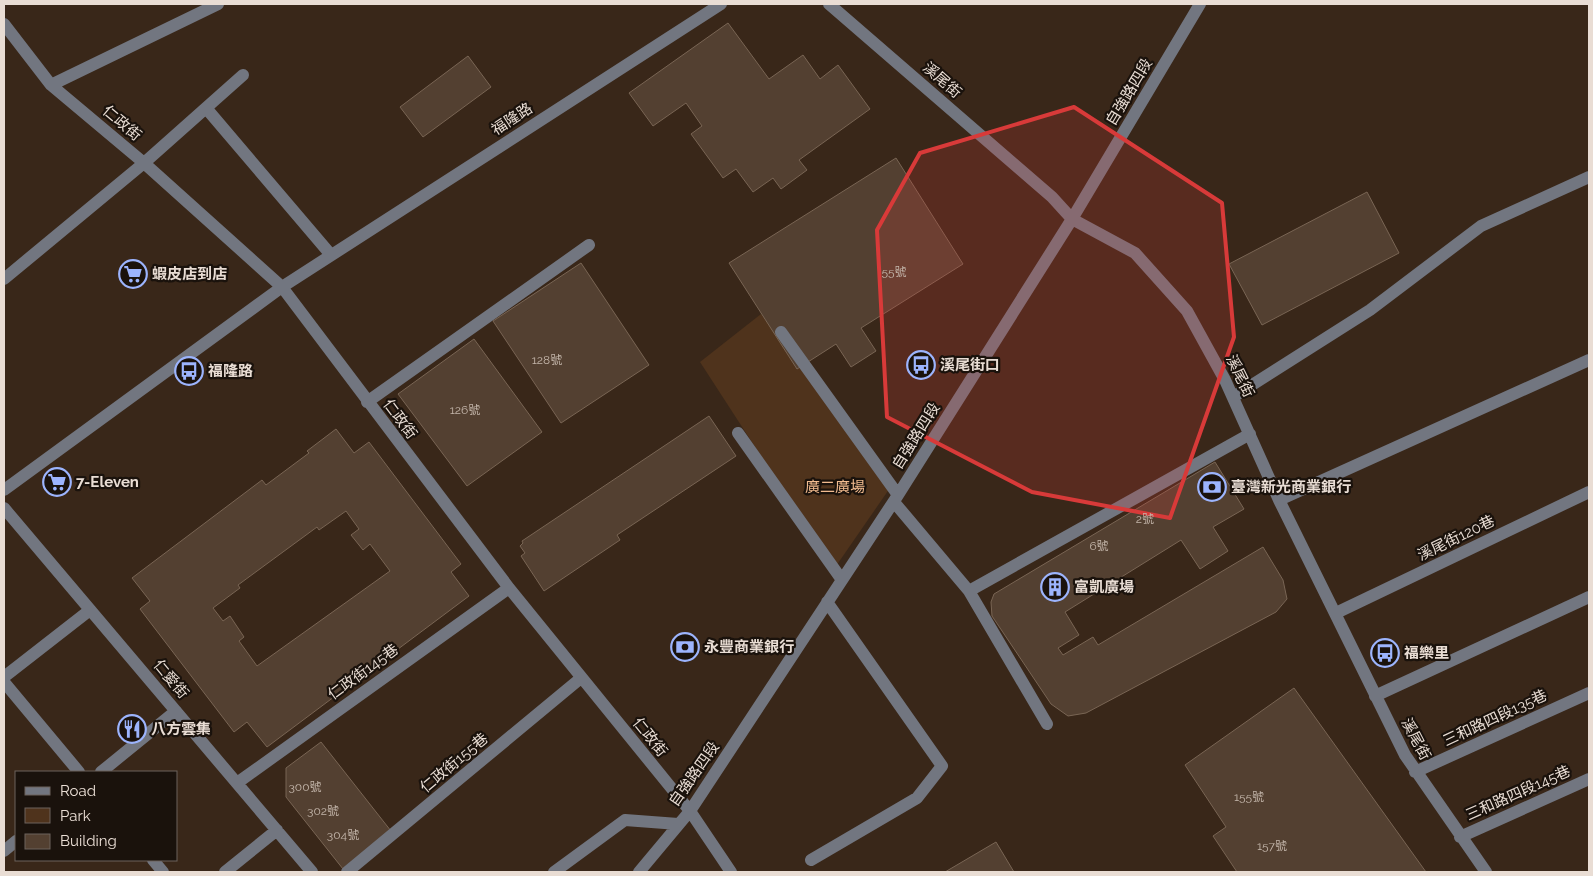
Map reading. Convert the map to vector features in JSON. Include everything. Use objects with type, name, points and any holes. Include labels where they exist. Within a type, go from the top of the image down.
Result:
[{"type":"street","points":[[52,85],[218,4]]},
{"type":"street","name":"福隆路","points":[[4,490],[282,287],[721,4]]},
{"type":"street","name":"溪尾街","points":[[829,4],[1052,197],[1072,219],[1135,253],[1187,312],[1233,397],[1279,500],[1375,696],[1415,772],[1486,872]]},
{"type":"street","name":"自強路四段","points":[[639,872],[690,811],[896,498],[1072,219],[1200,4]]},
{"type":"street","name":"仁政街","points":[[4,24],[52,85],[144,163],[282,287],[366,402],[509,588],[690,811],[731,872]]},
{"type":"street","points":[[4,278],[144,163],[243,75]]},
{"type":"street","points":[[206,108],[331,255]]},
{"type":"street","points":[[1233,397],[1370,310],[1481,226],[1589,177]]},
{"type":"street","points":[[366,402],[589,245]]},
{"type":"street","points":[[781,332],[896,498],[968,590],[1047,724]]},
{"type":"street","points":[[1279,500],[1589,360]]},
{"type":"street","points":[[738,433],[842,580]]},
{"type":"street","points":[[968,590],[1250,434]]},
{"type":"street","name":"溪尾街120巷","points":[[1336,614],[1589,492]]},
{"type":"street","name":"仁愛街","points":[[4,508],[312,872]]},
{"type":"street","name":"仁政街145巷","points":[[237,783],[509,588]]},
{"type":"street","points":[[1375,696],[1589,597]]},
{"type":"street","points":[[811,860],[917,798],[942,766],[827,602]]},
{"type":"street","points":[[4,677],[90,610]]},
{"type":"street","name":"仁政街155巷","points":[[348,872],[581,678]]},
{"type":"street","points":[[4,682],[78,771]]},
{"type":"street","name":"三和路四段135巷","points":[[1415,772],[1589,693]]},
{"type":"street","points":[[102,771],[176,712]]},
{"type":"street","name":"三和路四段145巷","points":[[1460,837],[1589,779]]},
{"type":"street","points":[[554,872],[624,820],[678,824]]},
{"type":"street","points":[[225,872],[277,830]]},
{"type":"street","points":[[4,851],[15,842]]},
{"type":"street","points":[[154,861],[164,872]]},
{"type":"highlighted area","points":[[1074,107],[1222,203],[1234,337],[1170,518],[1032,492],[887,417],[877,230],[920,153]]},
{"type":"green space","name":"廣二廣場","points":[[761,314],[892,485],[834,569],[700,362]]},
{"type":"building","points":[[728,23],[769,79],[803,55],[820,79],[838,65],[870,109],[799,160],[807,170],[781,189],[773,178],[753,192],[736,169],[723,178],[691,134],[702,126],[686,103],[653,126],[629,93]]},
{"type":"building","points":[[468,56],[491,87],[423,137],[400,107]]},
{"type":"building","points":[[896,158],[963,264],[861,328],[876,351],[851,367],[836,344],[797,369],[729,263]]},
{"type":"building","points":[[1367,192],[1399,253],[1262,325],[1229,264]]},
{"type":"building","points":[[581,263],[649,365],[561,423],[493,321]]},
{"type":"building","points":[[474,339],[542,432],[467,486],[398,394]]},
{"type":"building","points":[[709,416],[736,456],[617,535],[620,540],[544,591],[521,556],[525,553],[520,546],[523,543],[522,541]]},
{"type":"building","points":[[336,429],[354,453],[369,442],[461,564],[451,572],[469,596],[267,747],[247,722],[234,732],[140,609],[150,601],[132,578],[262,480],[266,485],[309,453],[307,451]],"holes":[[[346,511],[359,529],[351,535],[363,550],[370,544],[390,571],[257,666],[239,641],[244,637],[230,616],[223,621],[213,608],[240,588],[238,585],[317,527],[319,530]]]},
{"type":"building","name":"富凱廣場","points":[[1215,462],[1244,509],[1213,527],[1228,551],[1200,569],[1181,540],[1065,612],[1079,635],[1058,648],[1063,655],[1093,637],[1098,645],[1263,547],[1283,580],[1287,599],[1276,612],[1086,713],[1068,716],[1051,704],[992,616],[991,602],[994,594]]},
{"type":"building","points":[[1294,688],[1426,872],[1237,872],[1213,836],[1226,827],[1185,765]]},
{"type":"building","points":[[321,742],[391,831],[343,869],[286,797],[286,768]]},
{"type":"building","points":[[996,842],[1014,872],[945,872]]},
{"type":"place","name":"蝦皮店到店","points":[[133,274]]},
{"type":"place","name":"溪尾街口","points":[[921,365]]},
{"type":"place","name":"福隆路","points":[[189,371]]},
{"type":"place","name":"7-Eleven","points":[[57,482]]},
{"type":"place","name":"臺灣新光商業銀行","points":[[1212,487]]},
{"type":"place","name":"富凱廣場","points":[[1055,587]]},
{"type":"place","name":"永豐商業銀行","points":[[685,647]]},
{"type":"place","name":"福樂里","points":[[1385,653]]},
{"type":"place","name":"八方雲集","points":[[132,729]]}]
